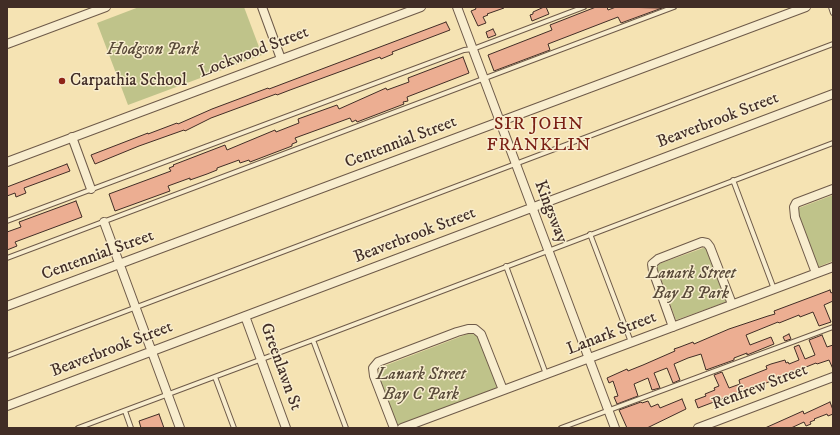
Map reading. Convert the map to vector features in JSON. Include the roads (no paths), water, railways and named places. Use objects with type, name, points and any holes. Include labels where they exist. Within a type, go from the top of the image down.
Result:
[{"type":"street","points":[[7,44],[106,7]]},
{"type":"street","points":[[262,7],[281,59]]},
{"type":"street","name":"Lockwood Street","points":[[7,162],[421,7]]},
{"type":"street","name":"Kingsway","points":[[457,7],[615,428]]},
{"type":"street","name":"Centennial Street","points":[[7,306],[806,7]]},
{"type":"street","name":"Beaverbrook Street","points":[[7,406],[833,94]]},
{"type":"street","points":[[72,137],[91,189]]},
{"type":"street","points":[[816,273],[795,217],[794,207],[796,202],[833,189]]},
{"type":"street","points":[[104,222],[180,428]]},
{"type":"street","points":[[673,327],[653,271],[652,264],[665,256],[702,242],[707,243],[710,247],[732,304]]},
{"type":"street","name":"Lanark Street","points":[[402,428],[833,267]]},
{"type":"street","name":"Greenlawn St","points":[[245,316],[286,428]]},
{"type":"street","points":[[394,428],[374,376],[373,368],[378,362],[457,332],[468,329],[475,330],[481,334],[503,390]]},
{"type":"street","name":"Renfrew Street","points":[[698,428],[833,377]]},
{"type":"lane","points":[[7,221],[464,50],[473,49],[584,7]]},
{"type":"lane","points":[[7,258],[674,7]]},
{"type":"lane","points":[[831,7],[833,13]]},
{"type":"lane","points":[[7,356],[833,44]]},
{"type":"lane","points":[[78,428],[833,143]]},
{"type":"lane","points":[[733,180],[774,289]]},
{"type":"lane","points":[[590,234],[632,342]]},
{"type":"lane","points":[[506,266],[546,374]]},
{"type":"lane","points":[[561,428],[833,327]]},
{"type":"lane","points":[[313,340],[346,428]]},
{"type":"lane","points":[[215,377],[234,428]]},
{"type":"lane","points":[[125,410],[131,428]]},
{"type":"place","name":"Carpathia School","points":[[62,81]]},
{"type":"district","name":"SIR JOHN FRANKLIN","points":[[539,135]]},
{"type":"park label","name":"Hodgson Park","points":[[153,50]]},
{"type":"park label","name":"Lanark Street Bay B Park","points":[[691,284]]},
{"type":"park label","name":"Lanark Street Bay C Park","points":[[421,385]]}]
